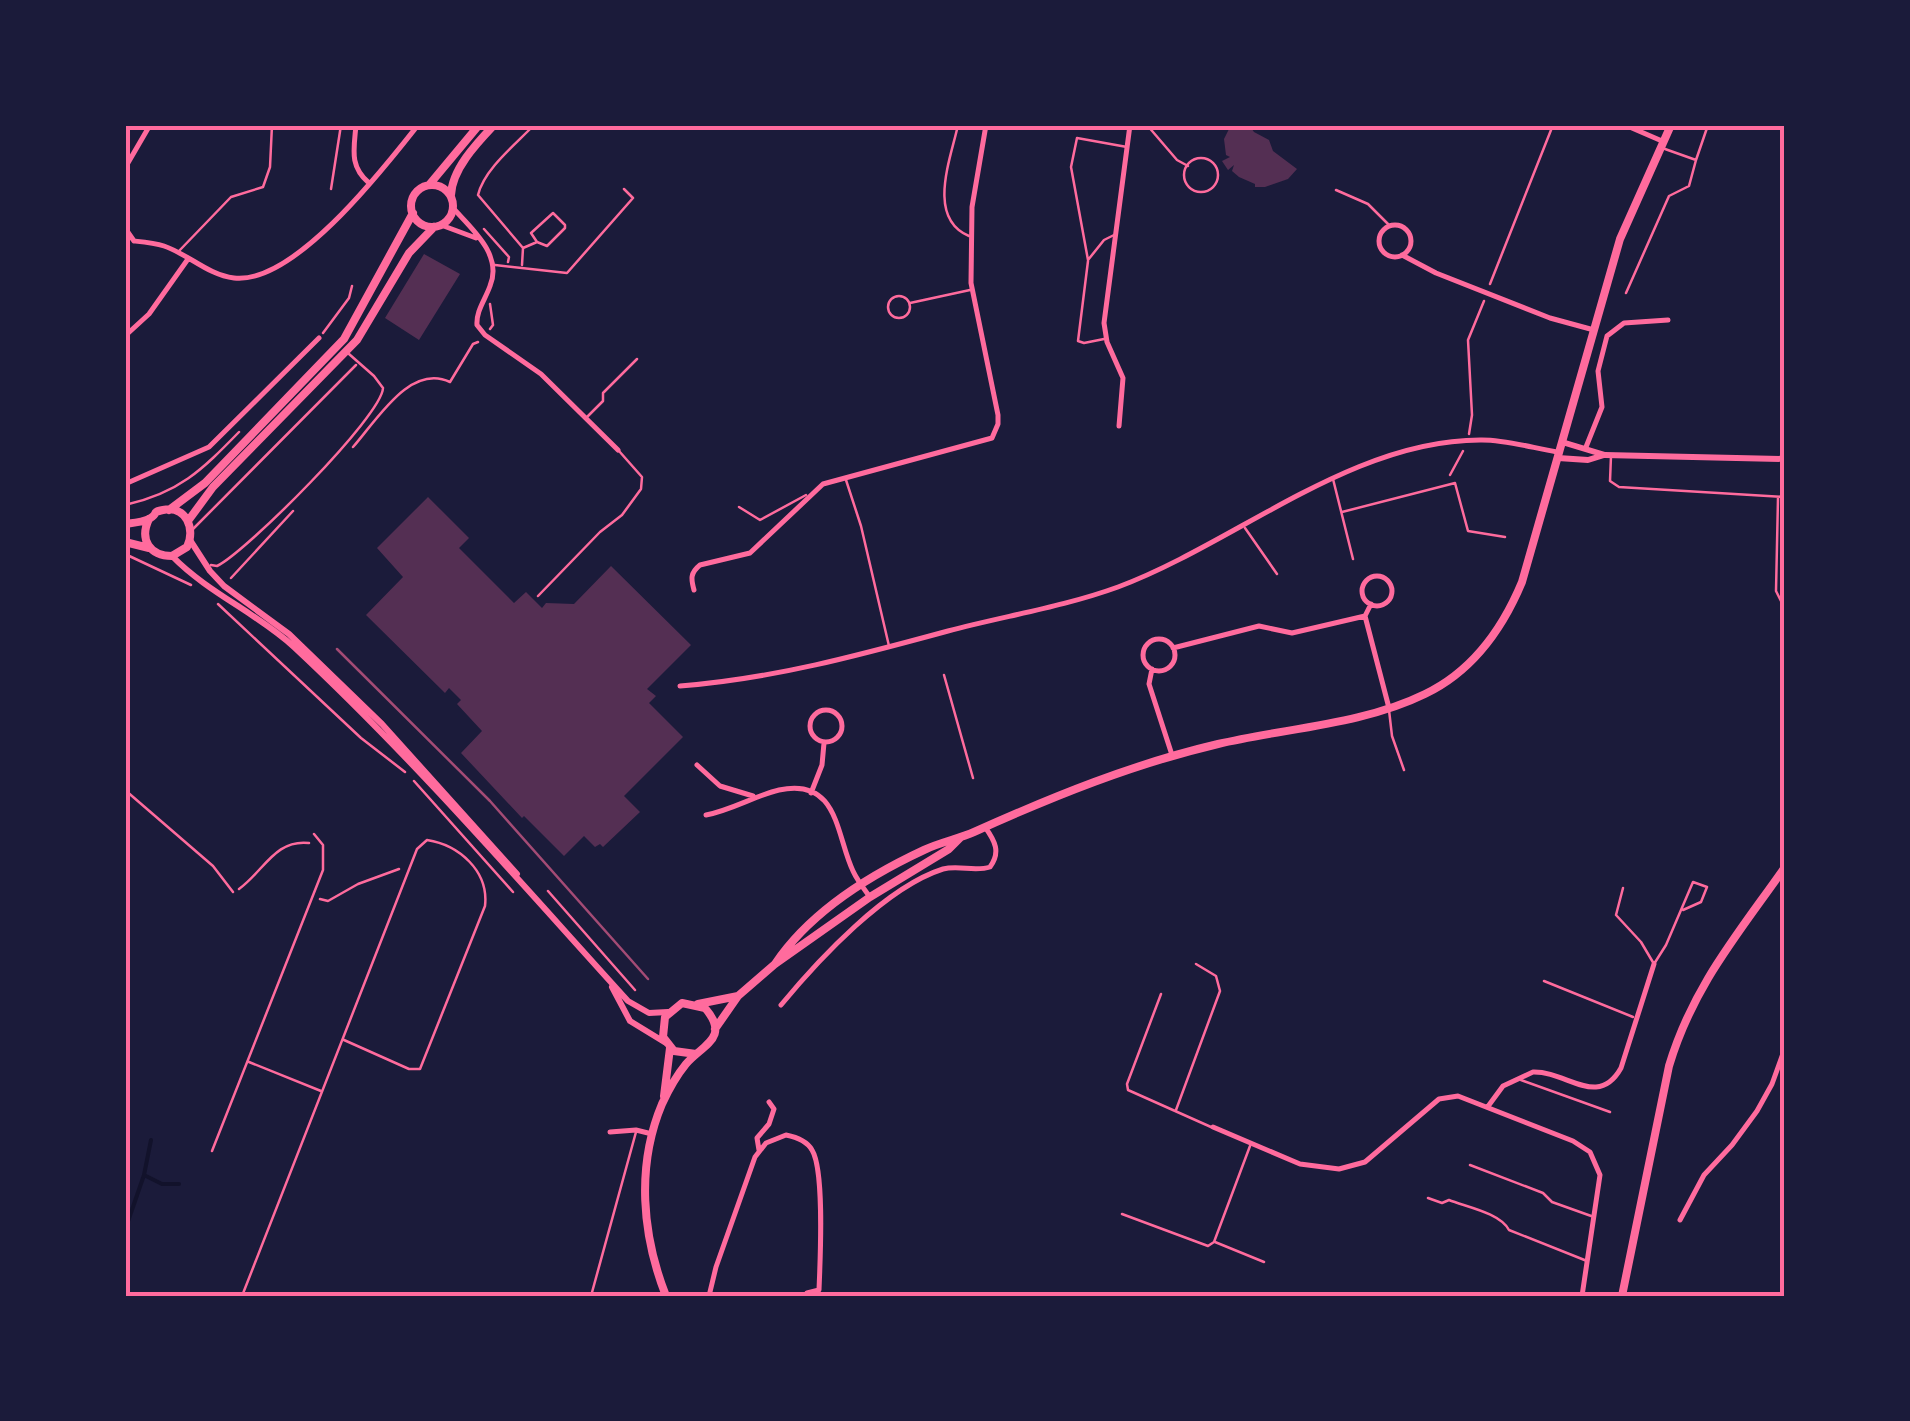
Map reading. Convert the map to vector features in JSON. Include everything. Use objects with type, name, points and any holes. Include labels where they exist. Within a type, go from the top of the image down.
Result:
[{"type":"main road","points":[[438,226],[421,224],[413,213],[416,193],[429,186],[479,125]]},
{"type":"main road","points":[[125,542],[160,555],[183,552],[213,487],[347,352],[409,253],[449,218],[452,186],[460,168],[494,125]]},
{"type":"main road","points":[[775,964],[803,929],[862,885],[924,850],[1066,792],[1172,755],[1389,708],[1427,694],[1478,656],[1493,638],[1522,582],[1620,239],[1670,125]]},
{"type":"main road","points":[[429,186],[443,188],[452,204]]},
{"type":"main road","points":[[169,510],[212,476],[344,339],[413,213]]},
{"type":"main road","points":[[125,524],[169,510],[182,514],[190,531]]},
{"type":"main road","points":[[149,519],[144,534],[149,548]]},
{"type":"main road","points":[[666,1296],[647,1232],[646,1172],[653,1130],[664,1100],[684,1066],[709,1046],[738,996],[775,964],[960,838]]},
{"type":"main road","points":[[1622,1296],[1669,1066],[1680,1032],[1695,997],[1721,955],[1785,867]]},
{"type":"main road","points":[[664,1100],[668,1045],[662,1030],[668,1012],[682,1003],[738,996]]},
{"type":"main road","points":[[698,1004],[710,1015],[715,1030]]},
{"type":"main road","points":[[668,1045],[679,1054],[696,1054]]},
{"type":"street","points":[[125,168],[150,125]]},
{"type":"street","points":[[356,125],[353,159],[359,175],[370,183]]},
{"type":"street","points":[[125,241],[152,243],[178,252],[225,277],[257,275],[326,231],[418,125]]},
{"type":"street","points":[[694,590],[693,570],[750,553],[823,484],[992,438],[998,415],[972,290],[970,236],[986,125]]},
{"type":"street","points":[[1119,426],[1123,378],[1104,324],[1130,125]]},
{"type":"street","points":[[1625,125],[1661,144]]},
{"type":"street","points":[[452,204],[494,265],[477,325],[485,335],[523,359],[618,450]]},
{"type":"street","points":[[1402,255],[1411,244],[1410,234],[1399,225],[1390,226],[1382,232],[1380,245],[1390,255],[1402,255],[1451,280],[1550,318],[1594,330]]},
{"type":"street","points":[[438,226],[479,240]]},
{"type":"street","points":[[125,228],[134,241]]},
{"type":"street","points":[[125,336],[149,314],[188,259]]},
{"type":"street","points":[[1586,447],[1602,407],[1599,361],[1606,336],[1624,323],[1668,320]]},
{"type":"street","points":[[125,484],[209,447],[319,338]]},
{"type":"street","points":[[680,686],[750,679],[890,649],[1116,587],[1244,527],[1333,478],[1392,455],[1468,442],[1500,442],[1560,451],[1588,460],[1608,455],[1785,459]]},
{"type":"street","points":[[1560,451],[1586,447],[1608,455]]},
{"type":"street","points":[[190,531],[204,563],[224,586],[290,634],[382,724],[514,868],[523,884]]},
{"type":"street","points":[[172,556],[291,645],[408,761],[639,1010],[649,1014],[668,1012]]},
{"type":"street","points":[[1372,577],[1382,577],[1390,583],[1392,596],[1383,604],[1371,604],[1363,593],[1365,583],[1372,577]]},
{"type":"street","points":[[1371,604],[1365,616],[1389,708]]},
{"type":"street","points":[[1172,755],[1153,700],[1152,670],[1143,658],[1147,644],[1161,640],[1173,648],[1260,626],[1292,633],[1365,616]]},
{"type":"street","points":[[1152,670],[1171,664],[1173,648]]},
{"type":"street","points":[[831,710],[839,715],[842,729],[838,738],[824,742],[814,738],[810,723],[819,711],[831,710]]},
{"type":"street","points":[[811,793],[822,765],[824,742]]},
{"type":"street","points":[[696,765],[720,786],[756,797]]},
{"type":"street","points":[[706,815],[725,812],[784,789],[811,793],[836,816],[848,859],[870,897]]},
{"type":"street","points":[[781,1004],[820,959],[879,907],[942,870],[990,867],[996,858],[996,846],[984,827]]},
{"type":"street","points":[[1489,1106],[1503,1086],[1540,1071],[1586,1086],[1606,1087],[1621,1068],[1654,964]]},
{"type":"street","points":[[609,981],[630,1021],[668,1045]]},
{"type":"street","points":[[1680,1220],[1704,1174],[1757,1111],[1785,1048]]},
{"type":"street","points":[[1213,1127],[1300,1164],[1339,1169],[1366,1162],[1439,1099],[1458,1096],[1573,1141],[1590,1152],[1600,1175],[1582,1296]]},
{"type":"street","points":[[759,1150],[756,1138],[773,1114],[769,1102]]},
{"type":"street","points":[[610,1132],[653,1130]]},
{"type":"street","points":[[709,1296],[759,1150],[769,1140],[786,1134],[804,1142],[814,1154],[820,1230],[819,1290],[807,1292]]},
{"type":"lane","points":[[178,252],[231,198],[240,192],[258,191],[268,181],[272,125]]},
{"type":"lane","points":[[331,189],[341,125]]},
{"type":"lane","points":[[522,266],[523,248],[482,202],[478,189],[534,125]]},
{"type":"lane","points":[[958,125],[943,198],[956,229],[970,236]]},
{"type":"lane","points":[[1147,125],[1177,160],[1188,166]]},
{"type":"lane","points":[[1626,293],[1670,196],[1688,186],[1708,125]]},
{"type":"lane","points":[[1106,338],[1078,341],[1088,260],[1071,168],[1077,138],[1128,148]]},
{"type":"lane","points":[[1661,144],[1696,160]]},
{"type":"lane","points":[[1201,158],[1211,162],[1218,175],[1215,185],[1199,192],[1189,187],[1184,176],[1188,166],[1201,158]]},
{"type":"lane","points":[[494,265],[567,272],[634,198],[624,189]]},
{"type":"lane","points":[[523,248],[537,242],[547,246],[566,225],[553,213],[532,233],[537,242]]},
{"type":"lane","points":[[1088,260],[1104,240],[1118,233]]},
{"type":"lane","points":[[910,303],[972,290]]},
{"type":"lane","points":[[895,296],[910,303],[908,314],[901,318],[888,310],[895,296]]},
{"type":"lane","points":[[204,563],[217,566],[236,554],[312,481],[376,407],[383,388],[347,352],[344,339]]},
{"type":"lane","points":[[585,419],[603,401],[603,393],[636,359]]},
{"type":"lane","points":[[190,531],[357,364]]},
{"type":"lane","points":[[538,596],[600,532],[622,516],[640,492],[642,478],[618,450]]},
{"type":"lane","points":[[1608,455],[1610,481],[1618,487],[1785,497]]},
{"type":"lane","points":[[845,478],[861,526],[890,649]]},
{"type":"lane","points":[[1333,478],[1353,559]]},
{"type":"lane","points":[[1342,512],[1456,483],[1468,531],[1505,536]]},
{"type":"lane","points":[[739,507],[760,520],[799,496],[808,496]]},
{"type":"lane","points":[[1778,497],[1776,591],[1785,609]]},
{"type":"lane","points":[[1244,527],[1277,574]]},
{"type":"lane","points":[[1389,708],[1392,736],[1404,770]]},
{"type":"lane","points":[[125,790],[201,855],[233,892]]},
{"type":"lane","points":[[212,1151],[324,870],[324,844],[314,834]]},
{"type":"lane","points":[[242,1296],[410,864],[426,840],[455,850],[476,870],[485,889],[485,906],[420,1069],[409,1069],[344,1040]]},
{"type":"lane","points":[[1654,964],[1694,882],[1707,888],[1700,902],[1683,910]]},
{"type":"lane","points":[[1623,888],[1616,915],[1641,942],[1654,964]]},
{"type":"lane","points":[[1175,1112],[1220,990],[1216,976],[1196,964]]},
{"type":"lane","points":[[1544,981],[1634,1018]]},
{"type":"lane","points":[[1161,994],[1128,1090],[1213,1127]]},
{"type":"lane","points":[[248,1062],[324,1092]]},
{"type":"lane","points":[[1514,1079],[1610,1112]]},
{"type":"lane","points":[[591,1296],[636,1130]]},
{"type":"lane","points":[[1122,1214],[1208,1246],[1214,1242],[1251,1144]]},
{"type":"lane","points":[[1470,1165],[1596,1217]]},
{"type":"lane","points":[[1428,1198],[1442,1203],[1450,1200],[1501,1220],[1510,1230],[1588,1262]]},
{"type":"lane","points":[[1214,1242],[1264,1262]]},
{"type":"path","points":[[1336,190],[1368,204],[1390,226]]},
{"type":"path","points":[[319,338],[349,298],[352,286]]},
{"type":"path","points":[[353,447],[411,384],[424,377],[450,382],[473,344],[485,335]]},
{"type":"path","points":[[125,505],[158,496],[190,480],[240,432]]},
{"type":"path","points":[[125,554],[192,586]]},
{"type":"path","points":[[214,601],[353,731],[409,775],[513,892]]},
{"type":"path","points":[[944,675],[973,778]]},
{"type":"path","points":[[233,892],[283,846],[309,843]]},
{"type":"path","points":[[313,898],[328,901],[358,884],[410,864]]},
{"type":"path","points":[[548,892],[635,990]]},
{"type":"building","points":[[1231,125],[1249,125],[1297,169],[1288,179],[1265,187],[1255,187],[1239,177],[1232,171],[1234,165],[1228,170],[1222,161],[1230,157],[1226,155],[1224,139]]},
{"type":"building","points":[[424,254],[460,274],[419,340],[385,318]]},
{"type":"building","points":[[428,497],[469,538],[459,548],[514,603],[526,592],[542,608],[546,603],[574,604],[611,566],[691,645],[647,689],[656,696],[649,703],[683,737],[624,796],[640,812],[603,847],[595,847],[584,836],[564,856],[522,818],[461,753],[482,731],[457,704],[461,700],[449,688],[445,693],[366,615],[403,577],[377,548]]},
{"type":"waterway","points":[[125,1230],[151,1140]]},
{"type":"waterway","points":[[144,1175],[162,1184],[179,1184]]},
{"type":"tram line","points":[[337,649],[490,801],[648,979]]}]
